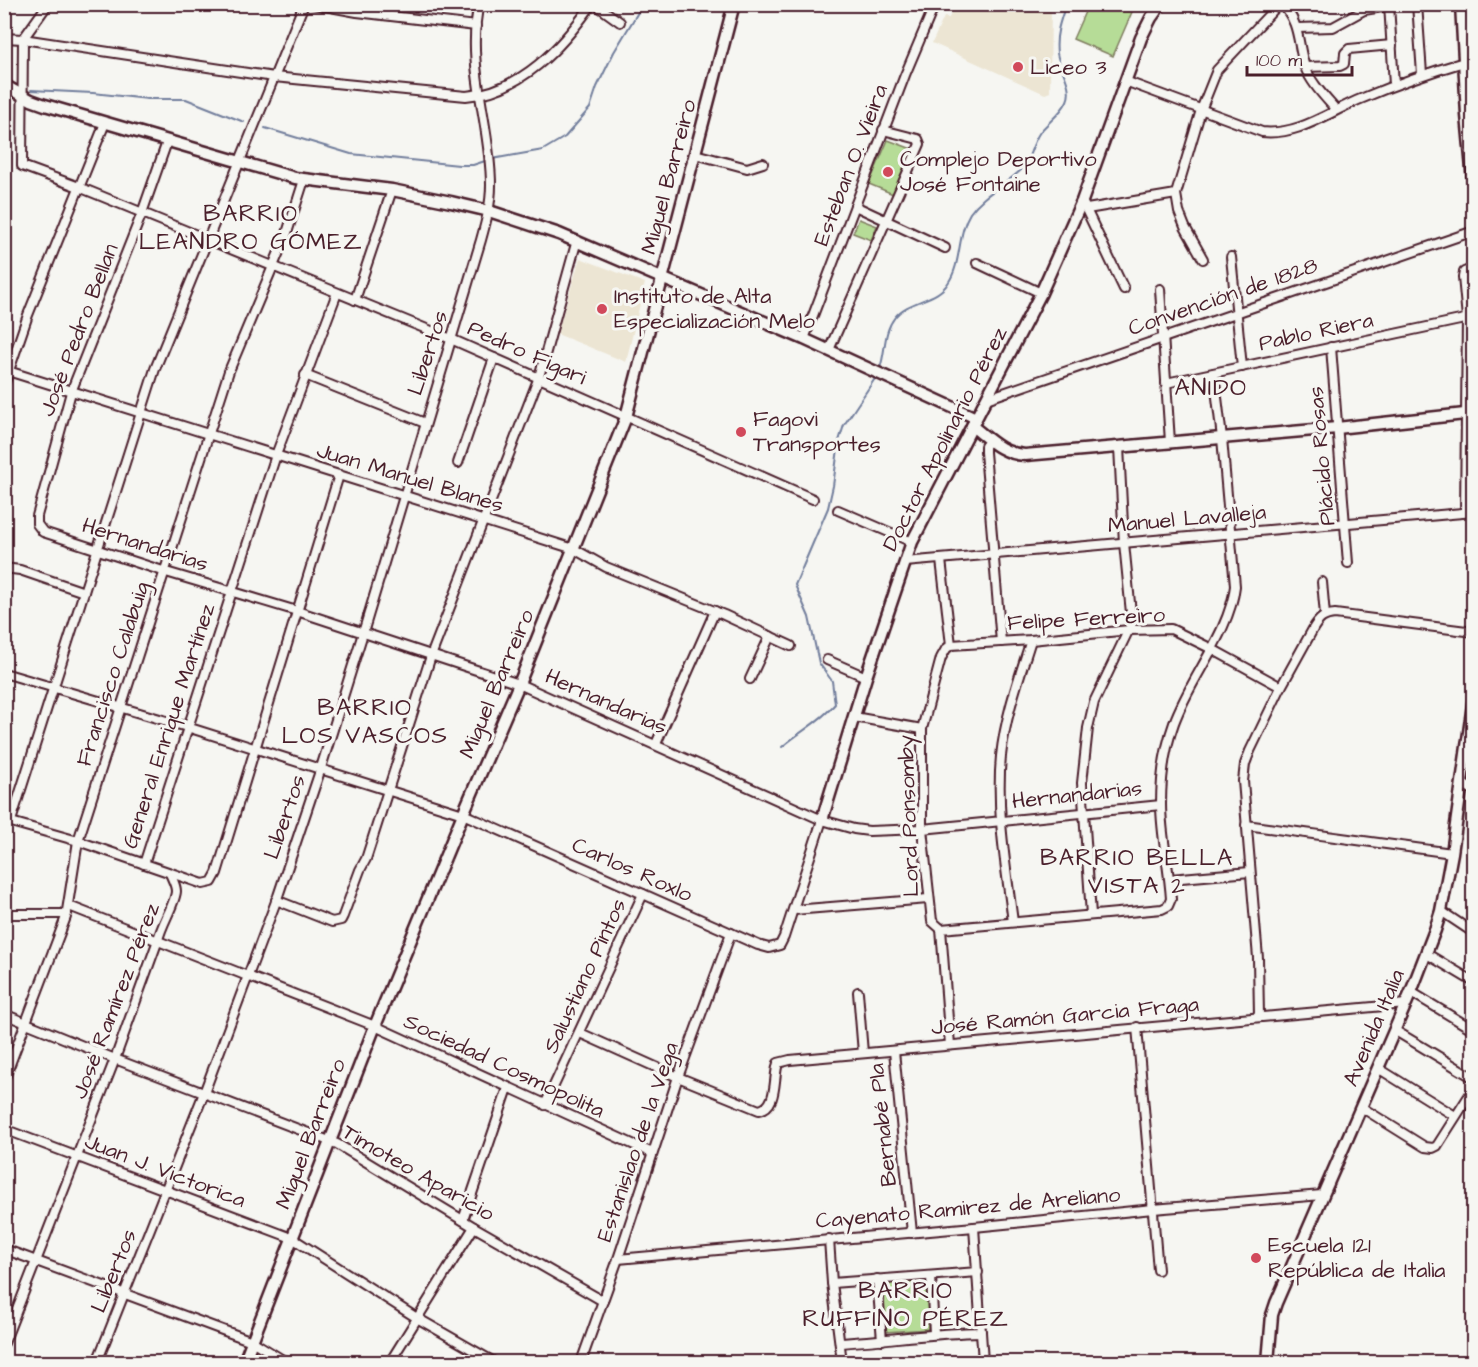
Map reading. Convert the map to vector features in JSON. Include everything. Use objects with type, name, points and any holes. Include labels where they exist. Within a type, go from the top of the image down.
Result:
[{"type":"street","points":[[23,96],[23,39],[48,4]]},
{"type":"street","points":[[304,4],[155,369],[99,550],[8,820],[78,841],[203,884],[212,882],[217,873],[339,475]]},
{"type":"street","points":[[314,4],[357,12],[476,26]]},
{"type":"street","name":"Libertos","points":[[97,1362],[204,1093],[276,900],[320,771],[489,211],[490,174],[479,95],[476,26],[479,4]]},
{"type":"street","points":[[4,38],[274,77],[466,96],[479,95],[525,75],[564,40],[593,4],[620,22]]},
{"type":"street","name":"Miguel Barreiro","points":[[244,1362],[375,1026],[519,684],[626,417],[734,4]]},
{"type":"street","name":"Esteban O. Vieira","points":[[804,339],[883,130],[935,4]]},
{"type":"street","name":"Doctor Apolinario Pérez","points":[[784,937],[866,677],[912,542],[1085,205],[1125,81],[1146,28],[1161,4]]},
{"type":"street","points":[[1203,260],[1185,227],[1179,212],[1176,194],[1201,110],[1217,70],[1280,4],[1291,15],[1297,28],[1305,67],[1336,110]]},
{"type":"street","points":[[1417,4],[1422,74]]},
{"type":"street","points":[[1297,28],[1333,27],[1364,10],[1389,5],[1394,85]]},
{"type":"street","points":[[1473,11],[1461,7],[1473,190]]},
{"type":"street","points":[[1305,67],[1340,66],[1344,64],[1345,53],[1349,49],[1392,45]]},
{"type":"street","points":[[1125,81],[1262,132],[1276,134],[1300,128],[1336,110],[1422,74],[1464,62]]},
{"type":"street","points":[[4,85],[45,105],[238,163],[304,180],[392,190],[489,211],[577,240],[829,350],[974,422],[990,440],[1001,449],[1013,454],[1337,428],[1470,414]]},
{"type":"street","name":"Pedro Figari","points":[[23,96],[22,166],[79,187],[451,339],[813,499]]},
{"type":"street","points":[[4,385],[28,315],[105,123]]},
{"type":"street","points":[[829,350],[920,144],[919,141],[883,130]]},
{"type":"street","name":"José Pedro Bellan","points":[[43,532],[37,524],[37,516],[71,392],[142,213],[167,142]]},
{"type":"street","points":[[695,154],[747,168],[763,163]]},
{"type":"street","name":"Francisco Calabuig","points":[[4,1080],[68,910],[78,841],[229,371],[287,233],[304,180]]},
{"type":"street","points":[[355,300],[392,190]]},
{"type":"street","points":[[1125,289],[1085,205],[1176,194]]},
{"type":"street","points":[[855,206],[945,248]]},
{"type":"street","name":"Convención de 1828","points":[[986,399],[1162,336],[1473,231]]},
{"type":"street","points":[[276,900],[332,922],[341,920],[366,859],[431,656],[539,377],[577,240]]},
{"type":"street","points":[[1231,257],[1242,367]]},
{"type":"street","points":[[977,263],[1041,293]]},
{"type":"street","points":[[1469,512],[1470,317],[1463,277],[1464,272],[1473,268]]},
{"type":"street","points":[[1160,289],[1170,442]]},
{"type":"street","name":"General Enrique Martínez","points":[[144,864],[230,591],[276,455],[337,293]]},
{"type":"street","name":"Pablo Riera","points":[[1166,383],[1470,317]]},
{"type":"street","name":"Plácido Rosas","points":[[1331,347],[1348,563]]},
{"type":"street","points":[[458,464],[494,358]]},
{"type":"street","name":"Juan Manuel Blanes","points":[[8,371],[574,549],[631,578],[715,611],[791,646]]},
{"type":"street","points":[[950,1045],[941,929],[1162,909],[1168,906],[1171,899],[1161,805],[1166,748],[1174,722],[1233,603],[1235,586],[1214,373]]},
{"type":"street","points":[[305,375],[425,423]]},
{"type":"street","points":[[990,440],[985,452],[1001,642]]},
{"type":"street","points":[[1091,915],[1083,812],[1084,757],[1088,728],[1094,702],[1132,622],[1124,543],[1119,447]]},
{"type":"street","points":[[838,510],[912,542]]},
{"type":"street","name":"Manuel Lavalleja","points":[[904,562],[1469,512]]},
{"type":"street","name":"Hernandarias","points":[[43,532],[297,611],[519,684],[822,820],[854,829],[869,831],[922,829],[1161,805]]},
{"type":"street","points":[[941,560],[951,645]]},
{"type":"street","points":[[4,568],[20,570],[84,592]]},
{"type":"street","points":[[1322,582],[1325,615]]},
{"type":"street","points":[[656,744],[715,611]]},
{"type":"street","points":[[1259,1016],[1258,958],[1243,781],[1245,764],[1281,687],[1313,629],[1325,615],[1335,614],[1473,632]]},
{"type":"street","name":"Felipe Ferreiro","points":[[951,645],[1129,630],[1171,629],[1281,687]]},
{"type":"street","points":[[750,679],[770,636]]},
{"type":"street","points":[[1013,922],[1000,821],[1001,756],[1012,701],[1031,640]]},
{"type":"street","name":"Lord Ponsomby","points":[[941,929],[932,921],[928,899],[922,829],[922,729],[941,658],[951,645]]},
{"type":"street","points":[[826,660],[866,677]]},
{"type":"street","name":"Carlos Roxlo","points":[[4,673],[463,814],[769,948],[780,945],[784,937]]},
{"type":"street","name":"Avenida Italia","points":[[1266,1362],[1272,1315],[1276,1302],[1406,1004],[1442,911],[1470,744],[1473,697]]},
{"type":"street","points":[[854,717],[922,729]]},
{"type":"street","points":[[1462,783],[1473,791]]},
{"type":"street","points":[[1246,825],[1452,853]]},
{"type":"street","points":[[1170,879],[1250,872]]},
{"type":"street","name":"José Ramírez Pérez","points":[[4,1343],[115,1059],[160,930],[176,894],[176,887],[170,873]]},
{"type":"street","name":"Salustiano Pintos","points":[[545,1105],[643,894]]},
{"type":"street","points":[[794,910],[928,899]]},
{"type":"street","points":[[4,914],[68,910]]},
{"type":"street","name":"Sociedad Cosmopolita","points":[[68,910],[158,940],[375,1026],[652,1153]]},
{"type":"street","points":[[1442,911],[1473,933]]},
{"type":"street","name":"Estanislao de la Vega","points":[[581,1362],[618,1259],[678,1077],[731,933]]},
{"type":"street","points":[[1427,954],[1473,982]]},
{"type":"street","points":[[858,992],[863,1053]]},
{"type":"street","points":[[1411,992],[1473,1030]]},
{"type":"street","name":"José Ramón Garcia Fraga","points":[[678,1077],[753,1109],[765,1109],[771,1102],[776,1068],[782,1061],[1406,1004]]},
{"type":"street","name":"Timoteo Aparicio","points":[[4,1014],[115,1059],[329,1140],[603,1301]]},
{"type":"street","points":[[1137,1027],[1158,1270]]},
{"type":"street","points":[[1394,1030],[1473,1078]]},
{"type":"street","points":[[580,1033],[678,1077]]},
{"type":"street","name":"Bernabé Pla","points":[[894,1051],[912,1233]]},
{"type":"street","points":[[1378,1068],[1455,1116]]},
{"type":"street","points":[[463,1220],[508,1088]]},
{"type":"street","points":[[1361,1107],[1429,1149],[1437,1146],[1473,1088]]},
{"type":"street","name":"Juan J. Victorica","points":[[4,1130],[292,1238],[417,1318],[494,1362]]},
{"type":"street","name":"Cayenato Ramirez de Areliano","points":[[618,1259],[1322,1195]]},
{"type":"street","points":[[390,1362],[474,1227]]},
{"type":"street","points":[[974,1227],[984,1362]]},
{"type":"street","points":[[829,1239],[842,1362]]},
{"type":"street","points":[[4,1249],[252,1341],[286,1362]]},
{"type":"street","points":[[832,1283],[978,1272]]},
{"type":"street","points":[[931,1276],[934,1333]]},
{"type":"street","points":[[877,1279],[882,1340]]},
{"type":"street","points":[[840,1343],[934,1333],[981,1332]]},
{"type":"shaded area","name":"Liceo 3","points":[[1051,5],[1050,92],[1045,94],[932,43],[944,17],[949,18],[954,7]]},
{"type":"shaded area","name":"Instituto de Alta Especialización Melo","points":[[580,258],[645,283],[626,362],[557,334]]},
{"type":"green space","points":[[1088,5],[1135,5],[1113,56],[1073,39]]},
{"type":"green space","name":"Complejo Deportivo José Fontaine","points":[[888,140],[912,149],[893,194],[869,184]]},
{"type":"green space","points":[[859,219],[877,226],[871,240],[853,233]]},
{"type":"green space","points":[[928,1280],[928,1329],[885,1332],[883,1283]]},
{"type":"waterway","points":[[492,159],[543,150],[565,137],[590,108],[597,87],[614,52],[643,4]]},
{"type":"waterway","points":[[880,368],[887,335],[895,317],[907,307],[937,294],[948,283],[956,267],[963,230],[970,213],[981,200],[1022,169],[1040,132],[1067,101],[1069,89],[1057,53],[1058,28],[1066,4]]},
{"type":"waterway","points":[[31,90],[148,99],[186,99],[244,122]]},
{"type":"waterway","points":[[265,128],[351,154],[459,165],[473,165],[485,161]]},
{"type":"waterway","points":[[782,747],[835,704],[832,681],[819,663],[809,617],[795,585],[828,508],[839,441],[844,425],[876,377]]},
{"type":"place","name":"Liceo 3","points":[[1018,67]]},
{"type":"place","name":"Complejo Deportivo José Fontaine","points":[[888,172]]},
{"type":"place","name":"Instituto de Alta Especialización Melo","points":[[602,309]]},
{"type":"place","name":"Fagovi Transportes","points":[[741,432]]},
{"type":"place","name":"Escuela 121 República de Italia","points":[[1256,1258]]},
{"type":"district","name":"BARRIO LEANDRO GÓMEZ","points":[[251,228]]},
{"type":"district","name":"ANIDO","points":[[1211,388]]},
{"type":"district","name":"BARRIO LOS VASCOS","points":[[365,722]]},
{"type":"district","name":"BARRIO BELLA VISTA 2","points":[[1137,872]]},
{"type":"district","name":"BARRIO RUFFINO PÉREZ","points":[[906,1305]]}]
